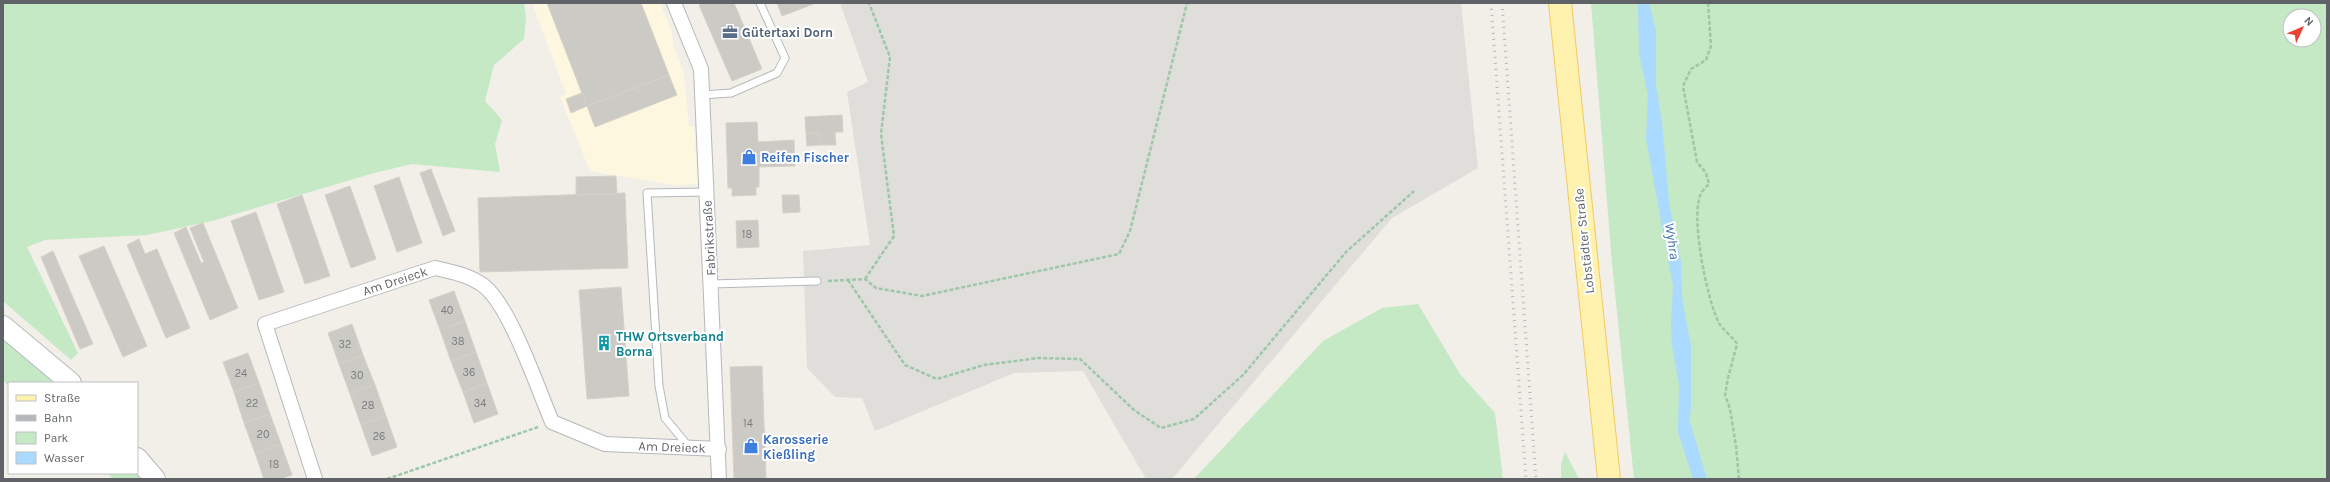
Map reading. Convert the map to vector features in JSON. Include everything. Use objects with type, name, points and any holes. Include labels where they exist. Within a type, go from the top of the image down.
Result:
[{"type":"main road","name":"Lobstädter Straße","points":[[1560,3],[1609,479]]},
{"type":"main road","points":[[3,326],[70,382]]},
{"type":"main road","points":[[138,459],[155,479]]},
{"type":"street","name":"Fabrikstraße","points":[[674,3],[701,69],[719,449],[719,479]]},
{"type":"street","name":"Am Dreieck","points":[[315,479],[265,324],[435,268],[464,274],[485,286],[508,318],[552,422],[605,444],[719,449]]},
{"type":"lane","points":[[702,95],[731,93],[777,73],[785,58],[760,3]]},
{"type":"lane","points":[[690,448],[665,418],[659,386],[647,193],[707,192]]},
{"type":"lane","points":[[711,284],[817,281]]},
{"type":"path","points":[[865,279],[894,236],[881,134],[890,57],[869,3]]},
{"type":"path","points":[[817,281],[865,279],[876,288],[922,296],[1118,254],[1130,231],[1188,3]]},
{"type":"path","points":[[1708,3],[1711,46],[1706,60],[1692,69],[1683,86],[1697,162],[1706,173],[1709,184],[1700,195],[1697,208],[1698,242],[1719,324],[1730,334],[1737,344],[1725,395],[1730,409],[1736,446],[1739,479]]},
{"type":"path","points":[[848,280],[905,365],[937,379],[984,365],[1038,358],[1080,359],[1134,410],[1161,428],[1194,419],[1243,375],[1346,252],[1414,191]]},
{"type":"path","points":[[387,479],[552,422]]},
{"type":"shaded area","points":[[532,3],[660,3],[672,32],[673,45],[684,74],[689,126],[694,127],[698,184],[674,185],[590,171],[560,97],[566,94]]},
{"type":"shaded area","points":[[840,3],[1461,3],[1478,168],[1392,218],[1172,479],[1146,479],[1083,371],[1014,373],[875,431],[862,398],[835,397],[807,368],[803,251],[870,245],[847,92],[868,82]]},
{"type":"green space","points":[[3,3],[524,3],[526,18],[524,39],[494,65],[485,101],[502,120],[495,144],[500,172],[412,164],[374,173],[212,221],[147,235],[45,240],[27,247],[78,353],[71,360],[3,301]]},
{"type":"green space","points":[[1591,3],[2327,3],[2327,479],[1634,479],[1612,263]]},
{"type":"green space","points":[[1418,304],[1460,374],[1495,413],[1503,479],[1194,479],[1323,341],[1382,308]]},
{"type":"green space","points":[[3,338],[55,382],[8,382],[8,385],[3,381]]},
{"type":"green space","points":[[1565,452],[1579,479],[1561,479],[1561,464]]},
{"type":"green space","points":[[108,474],[137,474],[141,479],[113,479]]},
{"type":"water","name":"Wyhra","points":[[1638,3],[1649,3],[1656,31],[1656,86],[1662,122],[1669,203],[1681,262],[1682,298],[1691,346],[1691,409],[1689,419],[1707,479],[1693,479],[1678,432],[1679,384],[1672,346],[1671,324],[1673,286],[1646,139],[1648,95],[1639,53]]},
{"type":"building","points":[[547,3],[641,3],[669,75],[587,106]]},
{"type":"building","points":[[703,3],[734,3],[762,69],[732,81],[699,5]]},
{"type":"building","points":[[777,3],[816,3],[782,16]]},
{"type":"building","points":[[669,75],[677,95],[595,127],[587,106]]},
{"type":"building","points":[[582,93],[587,106],[571,113],[566,99]]},
{"type":"building","points":[[842,115],[843,132],[835,132],[836,145],[820,145],[819,133],[806,133],[805,117]]},
{"type":"building","points":[[757,122],[758,142],[794,140],[795,166],[759,167],[759,187],[756,187],[756,195],[732,196],[732,188],[728,188],[726,123]]},
{"type":"building","points":[[806,133],[819,133],[820,145],[807,146]]},
{"type":"building","points":[[431,169],[455,231],[443,236],[420,173]]},
{"type":"building","points":[[616,176],[617,194],[576,195],[576,177]]},
{"type":"building","points":[[399,177],[422,243],[397,252],[374,186]]},
{"type":"building","points":[[350,186],[376,259],[351,268],[325,195]]},
{"type":"building","points":[[625,193],[628,268],[480,272],[478,198]]},
{"type":"building","points":[[302,195],[330,276],[305,284],[277,204]]},
{"type":"building","points":[[782,195],[799,195],[800,212],[783,213]]},
{"type":"building","points":[[256,212],[284,292],[259,300],[231,221]]},
{"type":"building","points":[[758,220],[759,247],[737,248],[736,221]]},
{"type":"building","points":[[203,223],[238,308],[210,320],[174,233],[186,227],[201,263],[204,262],[190,228]]},
{"type":"building","points":[[139,239],[145,254],[157,249],[190,328],[166,338],[127,245]]},
{"type":"building","points":[[104,246],[147,346],[123,357],[79,256]]},
{"type":"building","points":[[53,251],[93,344],[80,349],[41,257]]},
{"type":"building","name":"THW Ortsverband Borna","points":[[621,287],[629,396],[587,399],[579,290]]},
{"type":"building","points":[[454,291],[465,321],[440,330],[429,300]]},
{"type":"building","points":[[465,321],[476,352],[451,361],[440,330]]},
{"type":"building","points":[[352,324],[363,355],[339,364],[328,333]]},
{"type":"building","points":[[476,352],[487,383],[463,392],[451,361]]},
{"type":"building","points":[[248,353],[259,383],[234,392],[223,362]]},
{"type":"building","points":[[363,355],[375,385],[350,394],[339,364]]},
{"type":"building","points":[[762,366],[766,479],[734,479],[730,367]]},
{"type":"building","points":[[259,383],[270,414],[244,423],[234,392]]},
{"type":"building","points":[[487,383],[498,414],[474,423],[463,392]]},
{"type":"building","points":[[375,385],[386,416],[361,425],[350,394]]},
{"type":"building","points":[[270,414],[281,444],[255,453],[244,423]]},
{"type":"building","points":[[386,416],[397,447],[372,456],[361,425]]},
{"type":"building","points":[[281,444],[292,475],[280,479],[264,479],[255,453]]},
{"type":"railway","points":[[1491,3],[1526,479]]},
{"type":"railway","points":[[1502,3],[1536,479]]},
{"type":"place","name":"Gütertaxi Dorn","points":[[730,32]]},
{"type":"place","name":"Reifen Fischer","points":[[749,157]]},
{"type":"place","name":"THW Ortsverband Borna","points":[[604,343]]},
{"type":"place","name":"Karosserie Kießling","points":[[751,446]]}]
